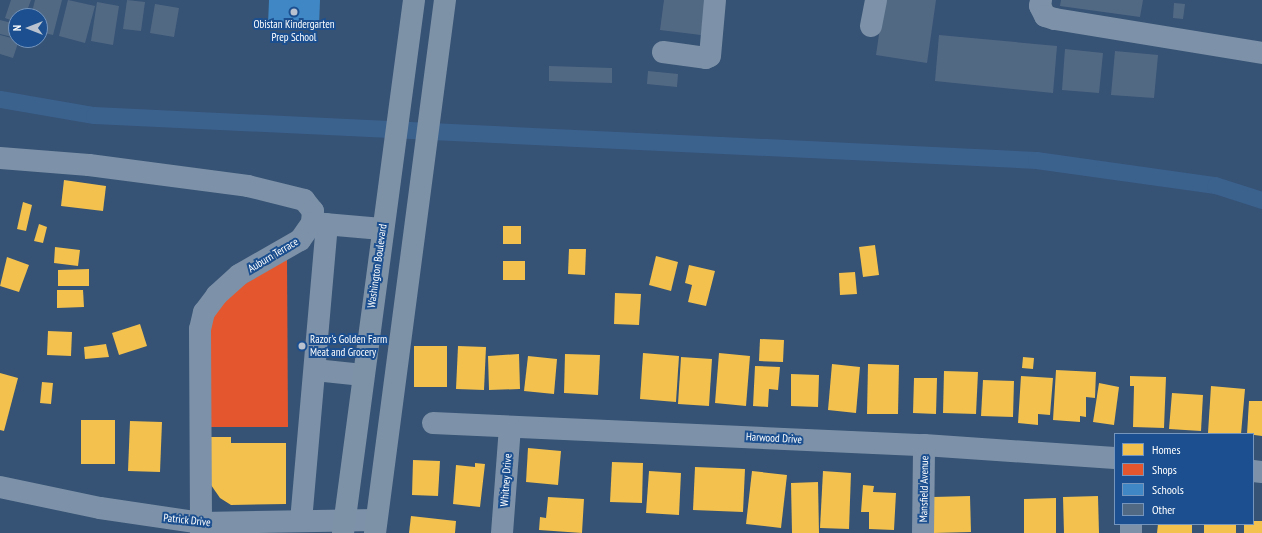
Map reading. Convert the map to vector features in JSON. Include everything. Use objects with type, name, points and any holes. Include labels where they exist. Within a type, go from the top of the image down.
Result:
[{"type":"highway","name":"Washington Boulevard","points":[[344,526],[382,229],[414,0]]},
{"type":"highway","points":[[376,527],[422,173],[434,64],[445,0]]},
{"type":"street","points":[[662,52],[706,58],[710,56],[715,0]]},
{"type":"street","points":[[871,26],[876,0]]},
{"type":"street","points":[[1041,0],[1040,6],[1045,16],[1055,19],[1262,53]]},
{"type":"street","points":[[0,158],[89,165],[248,186],[304,200],[320,224],[315,370],[301,521]]},
{"type":"street","points":[[320,224],[382,229]]},
{"type":"street","name":"Auburn Terrace","points":[[201,528],[200,329],[204,312],[217,295],[239,275],[300,240],[320,224]]},
{"type":"street","points":[[315,370],[363,375]]},
{"type":"street","name":"Harwood Drive","points":[[433,423],[924,445],[1114,458]]},
{"type":"street","name":"Whitney Drive","points":[[502,533],[510,426]]},
{"type":"street","name":"Mansfield Avenue","points":[[923,533],[924,445]]},
{"type":"street","name":"Patrick Drive","points":[[0,487],[201,528],[301,521],[344,526],[376,527]]},
{"type":"building: Homes","points":[[64,180],[106,186],[103,211],[61,206]]},
{"type":"building: Homes","points":[[23,202],[32,205],[26,231],[17,229]]},
{"type":"building: Homes","points":[[39,224],[47,227],[43,243],[34,241]]},
{"type":"building: Homes","points":[[503,226],[521,226],[521,244],[503,244]]},
{"type":"building: Homes","points":[[875,245],[879,275],[863,277],[859,247]]},
{"type":"building: Homes","points":[[55,247],[80,250],[78,266],[54,263]]},
{"type":"building: Homes","points":[[569,249],[586,249],[585,275],[568,274]]},
{"type":"building: Homes","points":[[656,256],[678,262],[671,291],[649,285]]},
{"type":"building: Homes","points":[[7,257],[29,265],[19,292],[0,286]]},
{"type":"building: Homes","points":[[503,261],[525,261],[525,280],[503,280]]},
{"type":"building: Homes","points":[[689,265],[715,271],[706,306],[688,302],[692,285],[685,283]]},
{"type":"building: Homes","points":[[89,269],[89,286],[58,286],[58,270]]},
{"type":"building: Homes","points":[[855,272],[857,294],[840,295],[839,273]]},
{"type":"building: Homes","points":[[57,290],[83,290],[84,307],[57,308]]},
{"type":"building: Homes","points":[[615,293],[641,294],[639,325],[614,324]]},
{"type":"building: Homes","points":[[140,324],[147,346],[119,355],[112,333]]},
{"type":"building: Homes","points":[[48,331],[72,332],[71,356],[47,355]]},
{"type":"building: Homes","points":[[760,339],[784,340],[783,362],[759,361]]},
{"type":"building: Homes","points":[[106,344],[109,357],[85,359],[84,347]]},
{"type":"building: Homes","points":[[414,346],[447,346],[447,387],[414,387]]},
{"type":"building: Homes","points":[[458,346],[486,347],[484,390],[456,389]]},
{"type":"building: Homes","points":[[643,353],[679,356],[676,402],[640,399]]},
{"type":"building: Homes","points":[[719,353],[750,356],[746,406],[715,403]]},
{"type":"building: Homes","points":[[519,354],[520,389],[489,390],[488,356]]},
{"type":"building: Homes","points":[[565,354],[600,355],[598,395],[564,393]]},
{"type":"building: Homes","points":[[528,356],[557,359],[554,394],[524,391]]},
{"type":"building: Homes","points":[[681,357],[712,359],[709,406],[678,404]]},
{"type":"building: Homes","points":[[1023,357],[1034,358],[1033,369],[1022,368]]},
{"type":"building: Homes","points":[[832,364],[860,367],[856,413],[828,410]]},
{"type":"building: Homes","points":[[868,364],[899,365],[898,414],[867,414]]},
{"type":"building: Homes","points":[[755,366],[780,367],[778,390],[769,389],[768,407],[753,406]]},
{"type":"building: Homes","points":[[1056,370],[1096,372],[1095,398],[1086,397],[1086,417],[1080,416],[1080,422],[1053,420]]},
{"type":"building: Homes","points":[[944,371],[978,372],[976,414],[943,413]]},
{"type":"building: Homes","points":[[0,373],[18,378],[4,431],[0,430]]},
{"type":"building: Homes","points":[[791,374],[819,375],[818,407],[791,406]]},
{"type":"building: Homes","points":[[1021,376],[1053,378],[1050,415],[1038,414],[1038,425],[1018,423]]},
{"type":"building: Homes","points":[[1130,376],[1166,377],[1164,428],[1133,427],[1134,386],[1130,386]]},
{"type":"building: Homes","points":[[914,378],[937,378],[936,414],[913,413]]},
{"type":"building: Homes","points":[[983,380],[1014,381],[1013,417],[981,416]]},
{"type":"building: Homes","points":[[42,382],[53,383],[51,404],[40,403]]},
{"type":"building: Homes","points":[[1099,383],[1119,387],[1114,425],[1093,422]]},
{"type":"building: Homes","points":[[1211,386],[1245,389],[1241,433],[1208,433]]},
{"type":"building: Homes","points":[[1172,393],[1203,395],[1201,431],[1169,429]]},
{"type":"building: Homes","points":[[1249,401],[1262,401],[1262,436],[1254,435],[1254,433],[1247,433]]},
{"type":"building: Homes","points":[[81,420],[115,420],[115,464],[81,464]]},
{"type":"building: Homes","points":[[130,421],[162,422],[160,472],[128,471]]},
{"type":"building: Homes","points":[[211,437],[231,437],[231,443],[286,443],[286,504],[231,505],[220,498],[211,485]]},
{"type":"building: Homes","points":[[528,448],[561,451],[558,485],[526,482]]},
{"type":"building: Homes","points":[[413,460],[440,461],[438,496],[412,495]]},
{"type":"building: Homes","points":[[612,462],[643,463],[642,503],[610,502]]},
{"type":"building: Homes","points":[[475,463],[485,464],[480,507],[453,504],[456,465],[475,467]]},
{"type":"building: Homes","points":[[695,467],[745,469],[743,512],[693,510]]},
{"type":"building: Homes","points":[[649,471],[681,473],[679,515],[646,513]]},
{"type":"building: Homes","points":[[752,471],[787,475],[781,528],[746,524]]},
{"type":"building: Homes","points":[[823,471],[851,473],[849,529],[820,528]]},
{"type":"building: Homes","points":[[818,482],[819,533],[792,533],[791,483]]},
{"type":"building: Homes","points":[[863,485],[874,486],[873,492],[896,493],[894,530],[869,529],[869,512],[861,512]]},
{"type":"building: Homes","points":[[970,496],[971,532],[934,533],[933,497]]},
{"type":"building: Homes","points":[[1098,496],[1099,533],[1064,533],[1063,497]]},
{"type":"building: Homes","points":[[548,497],[584,499],[582,533],[539,530],[540,517],[546,518]]},
{"type":"building: Homes","points":[[1056,498],[1056,533],[1024,533],[1024,499]]},
{"type":"building: Homes","points":[[411,516],[456,521],[455,533],[409,533]]},
{"type":"building: Homes","points":[[1254,521],[1262,521],[1262,533],[1244,533],[1244,525],[1254,525]]},
{"type":"building: Homes","points":[[1158,525],[1192,525],[1192,533],[1157,533]]},
{"type":"building: Homes","points":[[1204,525],[1236,525],[1236,533],[1204,533]]},
{"type":"building: Shops","points":[[287,259],[288,427],[207,427],[202,321],[221,298]]},
{"type":"building: Schools","name":"Obistan Kindergarten Prep School","points":[[269,0],[320,0],[319,27],[268,25]]},
{"type":"building: Other","points":[[11,0],[31,0],[28,8],[8,8]]},
{"type":"building: Other","points":[[35,0],[62,0],[53,35],[48,34],[48,8],[33,8]]},
{"type":"building: Other","points":[[68,0],[95,6],[85,43],[59,36]]},
{"type":"building: Other","points":[[127,0],[145,2],[141,31],[123,29]]},
{"type":"building: Other","points":[[664,0],[705,0],[701,35],[660,30]]},
{"type":"building: Other","points":[[884,0],[936,0],[927,63],[876,55]]},
{"type":"building: Other","points":[[1061,0],[1143,0],[1140,17],[1060,6]]},
{"type":"building: Other","points":[[97,2],[119,6],[113,45],[91,41]]},
{"type":"building: Other","points":[[1174,3],[1185,4],[1183,19],[1173,18]]},
{"type":"building: Other","points":[[155,4],[179,8],[174,37],[150,33]]},
{"type":"building: Other","points":[[8,9],[8,19],[5,18]]},
{"type":"building: Other","points":[[0,20],[8,22],[8,36],[0,34]]},
{"type":"building: Other","points":[[0,35],[8,37],[8,48],[16,48],[13,58],[0,54]]},
{"type":"building: Other","points":[[939,35],[1057,46],[1053,93],[935,81]]},
{"type":"building: Other","points":[[1065,49],[1103,53],[1099,93],[1062,90]]},
{"type":"building: Other","points":[[1115,51],[1158,55],[1154,98],[1111,95]]},
{"type":"building: Other","points":[[549,66],[612,68],[612,83],[549,81]]},
{"type":"building: Other","points":[[648,71],[678,74],[677,87],[647,84]]},
{"type":"waterway","points":[[0,99],[94,115],[1036,160],[1215,185],[1262,200]]},
{"type":"place","name":"Obistan Kindergarten Prep School","points":[[294,12]]},
{"type":"place","name":"Razor's Golden Farm Meat and Grocery","points":[[302,346]]}]
